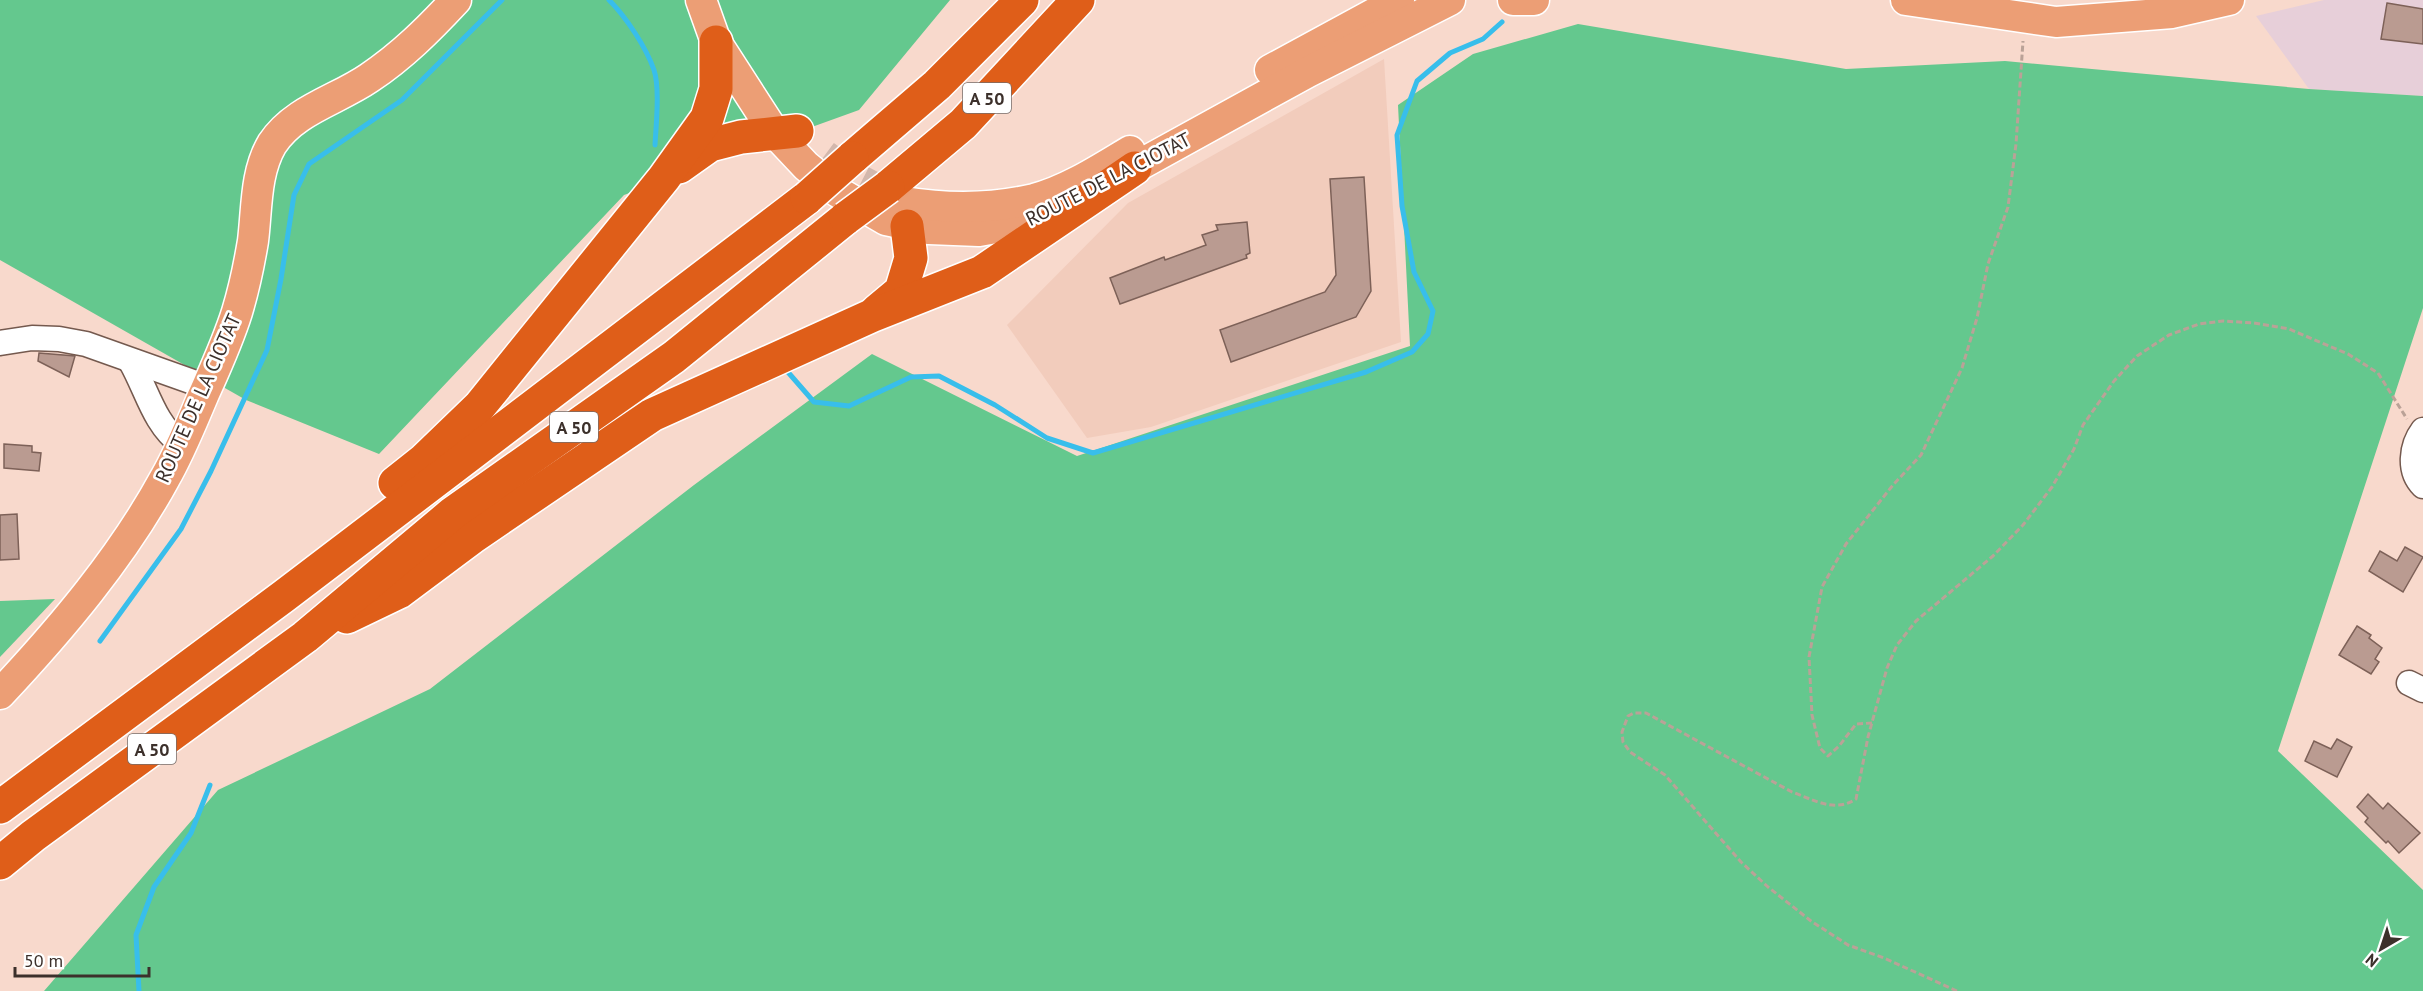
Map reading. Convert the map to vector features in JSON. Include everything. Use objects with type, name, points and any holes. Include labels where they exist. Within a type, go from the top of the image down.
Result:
[{"type":"highway","name":"A 50","points":[[0,807],[284,596],[823,169],[937,85],[1022,0]]},
{"type":"highway","name":"A 50","points":[[0,863],[305,637],[453,513],[674,357],[846,218],[896,209],[963,124],[1078,0]]},
{"type":"highway","points":[[284,596],[304,560],[349,520],[424,460],[479,408],[664,178],[707,118],[716,90],[716,42]]},
{"type":"highway","points":[[664,178],[710,145],[741,137],[786,132]]},
{"type":"highway","points":[[305,637],[399,592],[474,536],[652,415],[871,316],[982,272],[1136,168]]},
{"type":"highway","points":[[871,316],[901,291],[911,258],[896,209]]},
{"type":"main road","name":"ROUTE DE LA CIOTAT","points":[[0,694],[68,617],[115,557],[165,478],[207,387],[236,314],[247,277],[258,186],[264,161],[272,145],[298,118],[365,81],[392,62],[420,38],[456,0]]},
{"type":"main road","name":"ROUTE DE LA CIOTAT","points":[[703,0],[716,42],[786,132],[823,169],[838,192],[896,209],[928,229],[979,231],[1024,223],[1136,168],[1399,0]]},
{"type":"main road","name":"ROUTE DE LA CIOTAT","points":[[703,0],[730,32],[775,107],[786,132]]},
{"type":"main road","name":"ROUTE DE LA CIOTAT","points":[[896,209],[977,207],[1035,198],[1082,179],[1308,60],[1450,0]]},
{"type":"main road","points":[[1513,0],[1534,0]]},
{"type":"main road","points":[[1906,0],[2056,22],[2172,13],[2229,0]]},
{"type":"street","points":[[0,343],[32,338],[59,339],[86,344],[131,362],[207,387]]},
{"type":"street","points":[[131,362],[160,423],[170,436],[181,444]]},
{"type":"street","points":[[2421,434],[2413,455],[2414,469],[2423,486]]},
{"type":"path","points":[[1872,723],[1856,724],[1828,756],[1820,748],[1812,716],[1809,657],[1822,587],[1846,544],[1893,485],[1921,455],[1962,368],[1977,318],[1988,264],[2008,207],[2016,144],[2024,17]]},
{"type":"path","points":[[1957,991],[1884,958],[1848,945],[1811,921],[1768,888],[1741,862],[1665,775],[1630,752],[1623,742],[1622,732],[1628,716],[1646,712],[1792,792],[1833,806],[1846,806],[1856,799],[1872,723],[1887,668],[1897,645],[1916,621],[1993,556],[2023,525],[2052,487],[2074,449],[2083,425],[2114,381],[2136,356],[2169,335],[2199,324],[2223,321],[2254,322],[2289,329],[2348,354],[2378,373],[2421,434]]},
{"type":"shaded area","points":[[2324,0],[2423,0],[2423,96],[2309,89],[2256,16]]},
{"type":"shaded area","points":[[1384,59],[1401,342],[1151,427],[1087,438],[1007,325],[1128,203]]},
{"type":"green space","points":[[0,0],[950,0],[859,110],[624,195],[379,454],[246,400],[0,260]]},
{"type":"green space","points":[[1578,24],[1846,69],[2005,61],[2309,89],[2423,96],[2423,308],[2278,751],[2423,890],[2423,991],[44,991],[218,790],[430,689],[694,485],[872,354],[1077,456],[1410,346],[1398,105],[1473,54]]},
{"type":"green space","points":[[55,599],[0,657],[0,601]]},
{"type":"building","points":[[2387,3],[2423,9],[2423,44],[2381,39]]},
{"type":"building","points":[[1364,177],[1371,291],[1356,317],[1231,362],[1220,330],[1325,292],[1336,275],[1330,179]]},
{"type":"building","points":[[1247,222],[1250,253],[1246,255],[1247,258],[1120,304],[1110,278],[1164,257],[1165,260],[1206,245],[1202,235],[1218,230],[1216,225]]},
{"type":"building","points":[[39,353],[75,356],[69,377],[38,361]]},
{"type":"building","points":[[4,444],[32,446],[32,452],[41,453],[39,471],[4,468]]},
{"type":"building","points":[[17,514],[19,559],[0,560],[0,515]]},
{"type":"building","points":[[2405,547],[2423,557],[2403,592],[2369,571],[2380,551],[2397,561]]},
{"type":"building","points":[[2357,626],[2371,635],[2369,638],[2382,648],[2375,659],[2379,662],[2371,674],[2339,655]]},
{"type":"building","points":[[2337,739],[2352,747],[2337,777],[2305,761],[2314,741],[2331,749]]},
{"type":"building","points":[[2368,794],[2383,809],[2388,803],[2420,833],[2399,853],[2365,822],[2368,818],[2357,807]]},
{"type":"waterway","points":[[100,641],[181,529],[211,471],[267,350],[294,195],[309,164],[402,100],[502,0]]},
{"type":"waterway","points":[[609,0],[635,33],[654,70],[657,97],[655,145]]},
{"type":"waterway","points":[[787,371],[814,402],[849,406],[911,377],[939,376],[995,405],[1047,438],[1093,453],[1366,372],[1412,352],[1428,334],[1433,311],[1414,272],[1402,206],[1397,135],[1417,81],[1450,53],[1483,39],[1502,22]]},
{"type":"waterway","points":[[139,991],[136,935],[154,887],[191,833],[210,785]]},
{"type":"tunnel","points":[[825,155],[855,177],[901,201]]}]
